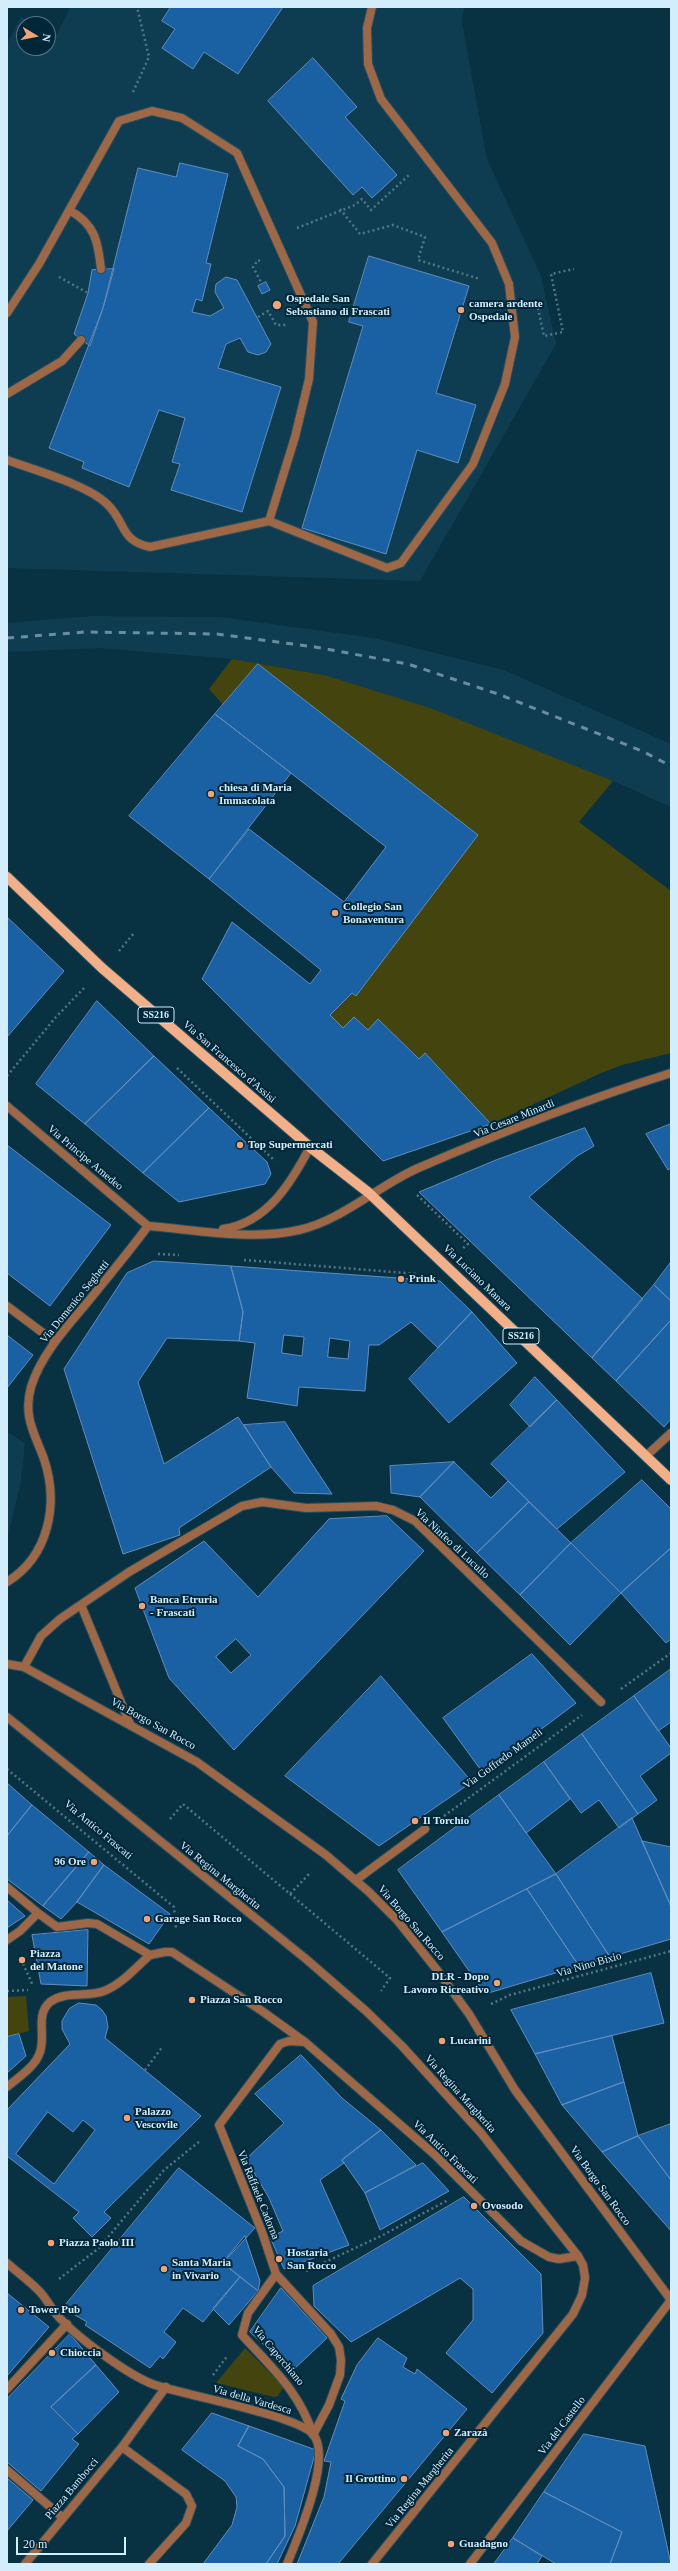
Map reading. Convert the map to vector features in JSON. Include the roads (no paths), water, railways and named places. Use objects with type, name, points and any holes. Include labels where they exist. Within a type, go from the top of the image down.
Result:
[{"type":"main road","name":"Via San Francesco d'Assisi","points":[[7,877],[102,968],[310,1147],[369,1194]]},
{"type":"main road","name":"Via Luciano Manara","points":[[369,1194],[671,1480]]},
{"type":"street","points":[[7,460],[100,497],[115,514],[128,538],[137,544],[150,547],[269,522],[387,568],[401,563],[473,464],[505,384],[515,337],[509,284],[492,243],[381,99],[368,64],[367,28],[372,7]]},
{"type":"street","points":[[7,313],[39,264],[119,122],[152,111],[182,118],[237,153],[313,322],[309,379],[295,437],[269,522]]},
{"type":"street","points":[[69,210],[84,218],[94,235],[101,269]]},
{"type":"street","points":[[7,394],[62,361],[81,340]]},
{"type":"street","name":"Via Cesare Minardi","points":[[369,1194],[416,1169],[601,1097],[671,1073]]},
{"type":"street","name":"Via Principe Amedeo","points":[[7,1106],[148,1226]]},
{"type":"street","points":[[208,1231],[243,1224],[262,1213],[286,1187],[310,1147]]},
{"type":"street","points":[[148,1226],[262,1235],[298,1230],[335,1216],[369,1194]]},
{"type":"street","name":"Via Domenico Seghetti","points":[[7,1582],[22,1571],[37,1553],[49,1519],[50,1494],[47,1471],[31,1430],[28,1404],[36,1373],[55,1342],[148,1226]]},
{"type":"street","points":[[7,1306],[55,1342]]},
{"type":"street","points":[[646,1456],[671,1433]]},
{"type":"street","name":"Via Ninfeo di Lucullo","points":[[24,1667],[41,1636],[81,1605],[129,1572],[242,1506],[262,1502],[306,1508],[376,1506],[394,1510],[415,1521],[600,1702]]},
{"type":"street","points":[[81,1605],[130,1724]]},
{"type":"street","name":"Via Borgo San Rocco","points":[[7,1665],[24,1667],[130,1724],[203,1766],[326,1856],[356,1880],[397,1920],[438,1970],[469,2014],[515,2090],[671,2300]]},
{"type":"street","name":"Via Regina Margherita","points":[[10,1719],[312,1964],[380,2025],[481,2133],[578,2256],[583,2265],[585,2278],[582,2295],[573,2314],[372,2564]]},
{"type":"street","points":[[356,1880],[425,1829]]},
{"type":"street","points":[[7,1887],[57,1927],[88,1923],[97,1924],[150,1955]]},
{"type":"street","points":[[7,1940],[20,1931],[38,1913]]},
{"type":"street","points":[[7,2087],[34,2064],[40,2053],[43,2038],[41,2018],[50,2003],[64,1996],[95,1994],[106,1991],[150,1955],[172,1952],[262,2011],[305,2042]]},
{"type":"street","name":"Via Raffaele Cadorna","points":[[305,2042],[289,2041],[280,2044],[219,2125],[262,2232],[276,2274],[331,2334],[339,2346],[342,2360],[340,2375],[329,2405],[313,2435]]},
{"type":"street","name":"Via Antico Frascati","points":[[305,2042],[434,2154],[521,2241],[540,2254],[559,2259],[578,2256]]},
{"type":"street","points":[[7,2263],[41,2293],[67,2324],[7,2389]]},
{"type":"street","name":"Via Caperchiano","points":[[276,2274],[248,2313],[242,2334],[295,2394],[308,2418],[313,2435]]},
{"type":"street","name":"Via del Castello","points":[[470,2564],[671,2300]]},
{"type":"street","name":"Via della Vardesca","points":[[67,2324],[126,2371],[166,2388],[290,2422],[313,2435]]},
{"type":"street","name":"Piazza Bambocci","points":[[25,2564],[62,2517],[122,2447],[166,2388]]},
{"type":"street","points":[[287,2564],[308,2508],[317,2472],[318,2445],[313,2435]]},
{"type":"street","points":[[122,2447],[186,2494],[192,2506],[186,2522],[149,2564]]},
{"type":"street","points":[[7,2470],[62,2517]]},
{"type":"railway","points":[[7,638],[85,632],[217,634],[315,647],[408,664],[498,694],[642,751],[671,766]]},
{"type":"place","name":"Ospedale San Sebastiano di Frascati","points":[[277,305]]},
{"type":"place","name":"camera ardente Ospedale","points":[[461,310]]},
{"type":"place","name":"chiesa di Maria Immacolata","points":[[211,794]]},
{"type":"place","name":"Collegio San Bonaventura","points":[[335,913]]},
{"type":"place","name":"Top Supermercati","points":[[240,1145]]},
{"type":"place","name":"Prink","points":[[401,1279]]},
{"type":"place","name":"Banca Etruria - Frascati","points":[[142,1606]]},
{"type":"place","name":"Il Torchio","points":[[415,1821]]},
{"type":"place","name":"96 Ore","points":[[94,1862]]},
{"type":"place","name":"Garage San Rocco","points":[[147,1919]]},
{"type":"place","name":"Piazza del Matone","points":[[22,1960]]},
{"type":"place","name":"DLR - Dopo Lavoro Ricreativo","points":[[497,1983]]},
{"type":"place","name":"Piazza San Rocco","points":[[192,2000]]},
{"type":"place","name":"Lucarini","points":[[442,2041]]},
{"type":"place","name":"Palazzo Vescovile","points":[[127,2118]]},
{"type":"place","name":"Ovosodo","points":[[474,2206]]},
{"type":"place","name":"Piazza Paolo III","points":[[51,2243]]},
{"type":"place","name":"Hostaria San Rocco","points":[[279,2259]]},
{"type":"place","name":"Santa Maria in Vivario","points":[[164,2269]]},
{"type":"place","name":"Tower Pub","points":[[21,2310]]},
{"type":"place","name":"Chioccia","points":[[52,2353]]},
{"type":"place","name":"Zarazà","points":[[446,2433]]},
{"type":"place","name":"Il Grottino","points":[[404,2479]]},
{"type":"place","name":"Guadagno","points":[[451,2544]]}]
